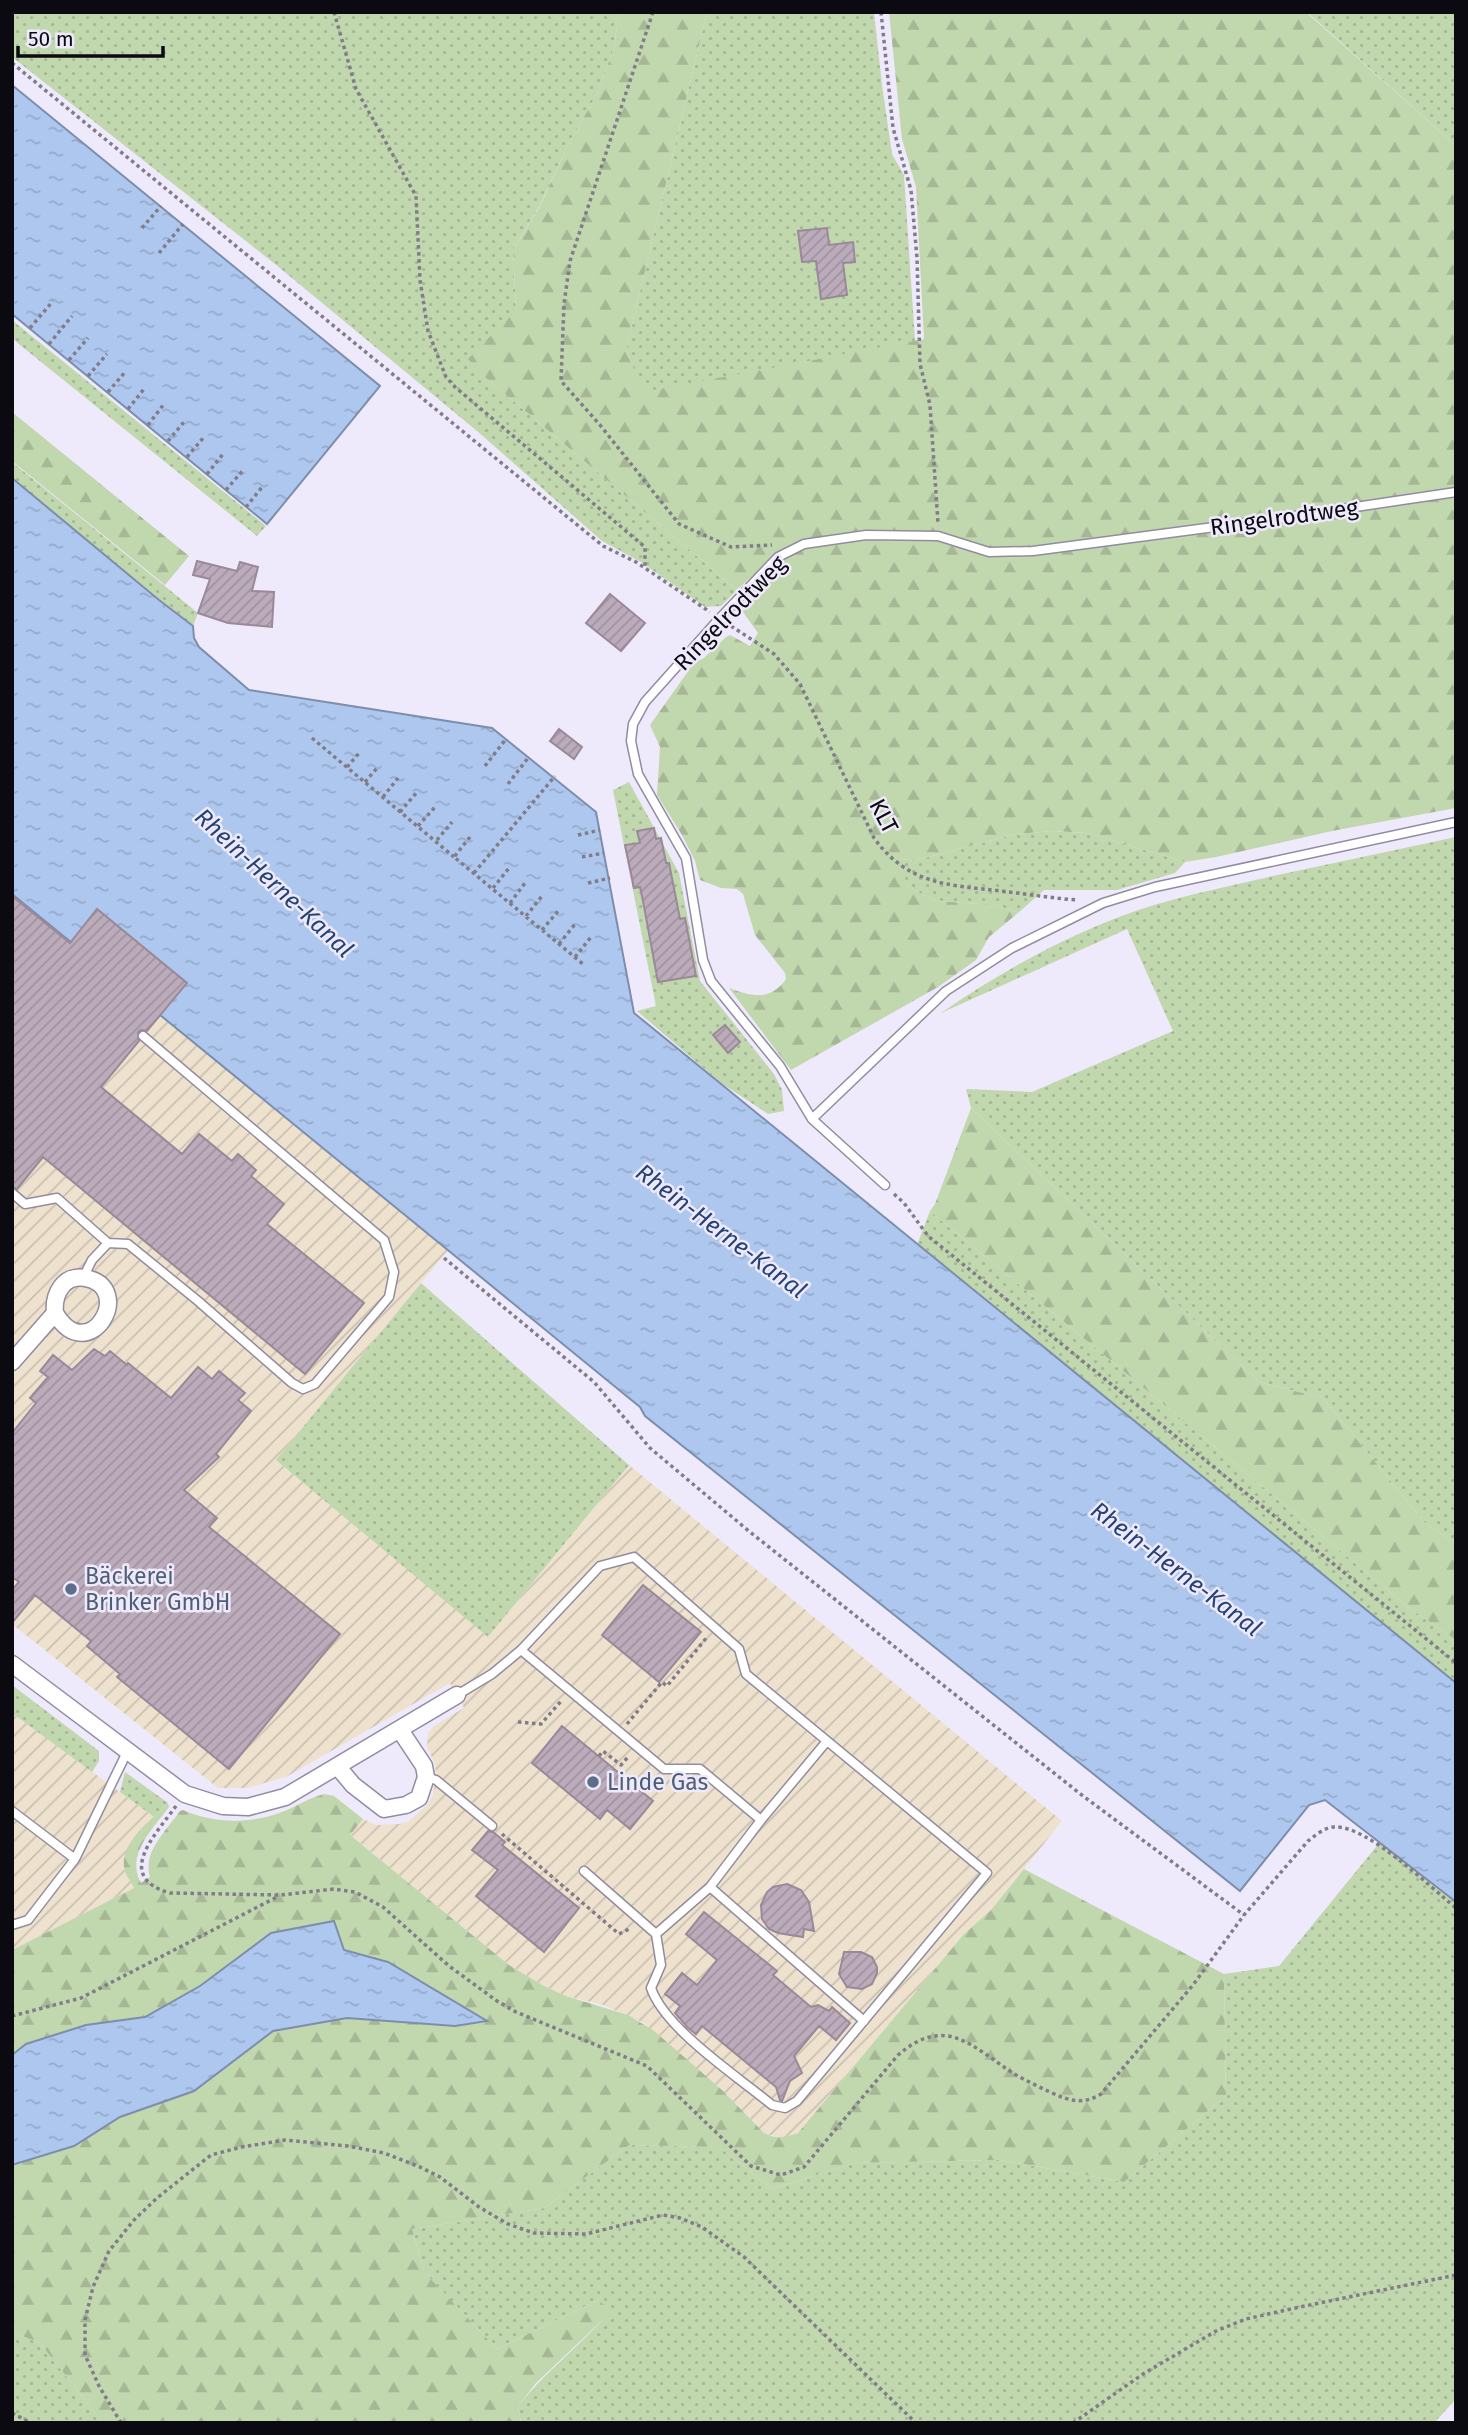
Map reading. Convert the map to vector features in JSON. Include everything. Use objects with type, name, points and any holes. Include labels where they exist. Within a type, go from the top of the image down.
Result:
[{"type":"street","points":[[83,1278],[95,1282],[105,1291],[109,1304],[106,1317],[98,1327],[86,1333],[73,1332],[61,1325],[55,1313],[54,1300],[59,1288],[70,1280],[83,1278]]},
{"type":"street","points":[[12,1362],[55,1313]]},
{"type":"street","points":[[12,1664],[185,1794],[223,1806],[248,1807],[285,1797],[457,1695]]},
{"type":"street","points":[[338,1767],[352,1785],[384,1808],[406,1805],[419,1798],[426,1777],[424,1766],[400,1730]]},
{"type":"lane","name":"Ringelrodtweg","points":[[885,1185],[811,1119],[780,1066],[712,981],[703,960],[686,858],[638,774],[631,740],[634,724],[645,702],[778,557],[804,544],[866,535],[939,536],[989,552],[1033,551],[1456,492]]},
{"type":"lane","points":[[811,1119],[946,991],[1012,948],[1103,903],[1155,887],[1456,822]]},
{"type":"lane","points":[[12,1193],[25,1203],[57,1198],[107,1243],[128,1244],[303,1390],[315,1384],[389,1297],[394,1272],[384,1240],[143,1036]]},
{"type":"lane","points":[[83,1278],[92,1260],[107,1243]]},
{"type":"lane","points":[[457,1695],[492,1674],[521,1650],[600,1566],[634,1557],[739,1649],[746,1674],[987,1873],[797,2101],[785,2108],[772,2105],[673,2024],[656,2002],[651,1988],[662,1965],[656,1934],[584,1871]]},
{"type":"lane","points":[[521,1650],[664,1769],[700,1769],[761,1821]]},
{"type":"lane","points":[[656,1934],[710,1887],[827,1741]]},
{"type":"lane","points":[[12,1925],[28,1920],[75,1859],[127,1752]]},
{"type":"lane","points":[[426,1777],[436,1780],[492,1826]]},
{"type":"lane","points":[[12,1811],[75,1859]]},
{"type":"lane","points":[[710,1887],[864,2021]]},
{"type":"path","points":[[334,12],[356,89],[416,196],[420,280],[428,331],[446,377],[645,547],[645,568]]},
{"type":"path","points":[[653,12],[570,261],[564,304],[561,381],[679,524],[731,547],[804,544]]},
{"type":"path","points":[[881,12],[894,128],[911,190],[917,258],[920,365],[930,405],[939,536]]},
{"type":"path","name":"KLT","points":[[12,63],[603,546],[645,568],[774,654],[800,684],[874,838],[883,851],[904,869],[940,884],[1103,903]]},
{"type":"path","points":[[142,228],[161,206]]},
{"type":"path","points":[[159,253],[183,224]]},
{"type":"path","points":[[30,328],[53,301]]},
{"type":"path","points":[[49,344],[72,316]]},
{"type":"path","points":[[69,360],[88,338]]},
{"type":"path","points":[[88,376],[107,354]]},
{"type":"path","points":[[108,392],[126,371]]},
{"type":"path","points":[[128,409],[144,389]]},
{"type":"path","points":[[148,425],[164,404]]},
{"type":"path","points":[[168,441],[184,422]]},
{"type":"path","points":[[187,457],[204,437]]},
{"type":"path","points":[[207,474],[223,454]]},
{"type":"path","points":[[226,491],[244,469]]},
{"type":"path","points":[[246,507],[263,486]]},
{"type":"path","points":[[312,738],[583,964]]},
{"type":"path","points":[[485,766],[506,738]]},
{"type":"path","points":[[347,767],[360,752]]},
{"type":"path","points":[[508,784],[528,758]]},
{"type":"path","points":[[365,782],[378,767]]},
{"type":"path","points":[[474,873],[555,776]]},
{"type":"path","points":[[383,797],[398,778]]},
{"type":"path","points":[[400,812],[416,792]]},
{"type":"path","points":[[418,826],[435,807]]},
{"type":"path","points":[[437,839],[452,822]]},
{"type":"path","points":[[578,835],[600,830]]},
{"type":"path","points":[[454,857],[470,837]]},
{"type":"path","points":[[582,857],[604,853]]},
{"type":"path","points":[[493,888],[509,868]]},
{"type":"path","points":[[588,883],[610,878]]},
{"type":"path","points":[[510,903],[526,883]]},
{"type":"path","points":[[526,916],[542,896]]},
{"type":"path","points":[[542,930],[559,910]]},
{"type":"path","points":[[559,944],[576,923]]},
{"type":"path","points":[[575,957],[591,937]]},
{"type":"path","points":[[885,1185],[904,1203],[928,1237],[1456,1662]]},
{"type":"path","points":[[444,1258],[594,1382],[650,1448],[750,1532],[1083,1796],[1244,1915]]},
{"type":"path","points":[[625,1727],[662,1682],[667,1686],[715,1627]]},
{"type":"path","points":[[517,1722],[541,1724],[551,1712]]},
{"type":"path","points":[[599,1756],[603,1751],[621,1765],[636,1748]]},
{"type":"path","points":[[185,1794],[146,1847],[142,1868],[148,1883],[170,1893],[281,1895],[334,1889],[367,1897],[383,1907],[449,1966],[497,2001],[516,2012],[648,2066],[751,2166],[781,2175],[804,2167],[898,2055],[912,2043],[928,2037],[944,2034],[961,2038],[1017,2075],[1054,2094],[1079,2102],[1091,2100],[1109,2085],[1185,1995],[1244,1915],[1308,1841],[1334,1826],[1352,1829],[1369,1838],[1456,1908]]},
{"type":"path","points":[[492,1826],[619,1934],[643,1922]]},
{"type":"path","points":[[12,2016],[80,1998],[281,1895]]},
{"type":"path","points":[[121,2423],[99,2386],[85,2355],[85,2320],[93,2287],[109,2251],[134,2220],[157,2198],[211,2155],[285,2140],[348,2146],[384,2153],[430,2172],[508,2224],[534,2234],[586,2234],[663,2215],[680,2218],[702,2227],[744,2257],[916,2423]]},
{"type":"path","points":[[1073,2423],[1143,2374],[1216,2331],[1247,2319],[1456,2275]]},
{"type":"path","points":[[12,2413],[31,2423]]},
{"type":"shaded area","points":[[12,894],[448,1250],[281,1454],[488,1637],[629,1465],[1062,1821],[991,1910],[964,1934],[798,2133],[784,2139],[764,2133],[722,2090],[642,2022],[603,2005],[566,1996],[509,1965],[349,1834],[363,1819],[377,1825],[399,1824],[409,1821],[427,1805],[436,1780],[435,1764],[427,1747],[428,1733],[435,1725],[464,1708],[450,1683],[286,1777],[247,1788],[218,1788],[12,1624]]},
{"type":"shaded area","points":[[12,1713],[154,1817],[133,1838],[124,1869],[134,1888],[12,1950]]},
{"type":"green space","points":[[12,12],[619,12],[614,48],[598,92],[567,147],[540,205],[513,250],[516,310],[486,378],[737,590],[721,606],[705,607],[641,562],[602,541],[477,431],[275,264],[12,57]]},
{"type":"green space","points":[[619,12],[707,12],[626,350],[644,392],[924,339],[916,187],[902,139],[889,12],[1306,12],[1456,146],[1456,808],[1185,862],[1087,833],[1053,831],[1016,834],[913,861],[898,858],[908,887],[936,901],[996,905],[1018,913],[989,937],[976,960],[938,987],[791,1070],[729,988],[752,995],[767,994],[786,979],[785,973],[755,935],[743,894],[737,889],[721,888],[700,880],[695,861],[682,835],[657,795],[660,747],[650,725],[694,663],[704,658],[726,637],[730,635],[750,646],[758,633],[740,608],[759,586],[750,578],[737,590],[486,378],[468,359],[516,310],[513,250],[540,206],[567,147],[598,92],[614,48]]},
{"type":"green space","points":[[707,12],[874,12],[892,154],[904,175],[915,341],[644,393],[626,350]]},
{"type":"green space","points":[[1307,12],[1456,12],[1456,146]]},
{"type":"green space","points":[[12,320],[266,526],[257,536],[20,345],[12,338]]},
{"type":"green space","points":[[12,412],[189,556],[165,585],[12,461]]},
{"type":"green space","points":[[12,462],[198,613],[193,626],[12,478]]},
{"type":"green space","points":[[629,782],[679,873],[700,981],[774,1074],[782,1090],[784,1111],[768,1114],[721,1083],[637,1011],[656,1006],[613,790]]},
{"type":"green space","points":[[1053,831],[1087,833],[1185,862],[1175,873],[1117,890],[1044,890],[1018,913],[996,905],[936,901],[908,887],[897,858],[913,861],[1016,834]]},
{"type":"green space","points":[[1456,837],[1456,1544],[1425,1523],[1323,1398],[1259,1382],[971,1108],[966,1089],[1032,1092],[1173,1031],[1127,929],[941,1013],[983,985],[1049,948],[1138,910],[1215,889]]},
{"type":"green space","points":[[971,1108],[1259,1382],[1323,1398],[1425,1523],[1456,1544],[1456,1640],[1408,1607],[930,1211]]},
{"type":"green space","points":[[930,1211],[1408,1607],[1456,1640],[1456,1683],[917,1245]]},
{"type":"green space","points":[[421,1283],[629,1465],[488,1637],[276,1460]]},
{"type":"green space","points":[[12,1685],[99,1751],[99,1761],[92,1772],[12,1713]]},
{"type":"green space","points":[[125,1772],[168,1803],[154,1817],[120,1792]]},
{"type":"green space","points":[[324,1794],[334,1796],[363,1819],[350,1835],[509,1965],[566,1996],[628,2015],[653,2030],[769,2135],[781,2137],[798,2133],[964,1934],[991,1910],[1024,1869],[1224,1974],[1226,2096],[1124,2182],[1000,2160],[854,2163],[773,2189],[719,2147],[629,2145],[544,2208],[412,2229],[425,2273],[497,2349],[598,2300],[612,2311],[536,2383],[518,2406],[521,2423],[103,2423],[40,2343],[12,2332],[12,2165],[74,2146],[120,2117],[194,2091],[273,2031],[347,2018],[455,2026],[486,2021],[388,1962],[344,1950],[333,1921],[200,1986],[145,2017],[86,2025],[12,2055],[12,1950],[134,1888],[124,1868],[127,1849],[138,1832],[168,1803],[169,1807],[149,1833],[139,1852],[136,1862],[141,1883],[150,1877],[149,1859],[153,1850],[180,1811],[220,1820],[258,1819]]},
{"type":"green space","points":[[1380,1842],[1456,1902],[1456,2399],[1434,2423],[521,2423],[518,2406],[611,2311],[598,2300],[497,2349],[425,2273],[412,2229],[544,2208],[629,2145],[719,2147],[773,2189],[854,2163],[1000,2160],[1124,2182],[1226,2096],[1224,1974],[1279,1966]]},
{"type":"green space","points":[[12,2332],[40,2343],[103,2423],[12,2423]]},
{"type":"water","points":[[12,85],[380,386],[267,524],[12,314]]},
{"type":"water","name":"Rhein-Herne-Kanal","points":[[12,478],[193,626],[194,638],[199,647],[249,690],[492,728],[596,812],[634,1013],[1456,1683],[1456,1902],[1325,1800],[1309,1805],[1240,1891],[645,1416],[640,1407],[12,894]]},
{"type":"water","points":[[334,1921],[344,1950],[388,1962],[487,2021],[455,2026],[347,2018],[273,2031],[194,2091],[120,2117],[74,2146],[12,2165],[12,2055],[26,2044],[86,2025],[145,2017],[200,1986],[271,1933]]},
{"type":"building","points":[[827,228],[829,245],[853,242],[855,262],[843,263],[847,295],[821,299],[816,261],[802,262],[798,231]]},
{"type":"building","points":[[197,561],[237,571],[240,562],[258,567],[252,591],[274,592],[272,627],[228,623],[198,613],[210,579],[193,575]]},
{"type":"building","points":[[610,594],[645,623],[621,651],[586,623]]},
{"type":"building","points":[[559,729],[582,747],[574,759],[550,741]]},
{"type":"building","points":[[654,828],[656,839],[661,838],[666,863],[669,863],[680,919],[685,918],[696,976],[658,982],[640,887],[634,888],[625,845],[640,843],[637,831]]},
{"type":"building","points":[[12,896],[70,943],[97,909],[187,983],[147,1031],[138,1032],[139,1041],[101,1087],[182,1154],[199,1134],[232,1161],[238,1154],[256,1170],[251,1176],[284,1204],[267,1224],[364,1303],[305,1374],[43,1157],[17,1189],[12,1187]]},
{"type":"building","points":[[725,1025],[740,1042],[728,1053],[713,1035]]},
{"type":"building","points":[[94,1349],[105,1356],[110,1351],[171,1398],[198,1367],[212,1379],[219,1371],[245,1393],[238,1400],[251,1411],[216,1454],[219,1457],[184,1490],[217,1518],[209,1527],[340,1634],[229,1769],[117,1677],[120,1674],[87,1646],[91,1641],[35,1595],[12,1623],[12,1590],[19,1582],[12,1577],[12,1433],[36,1403],[30,1398],[48,1377],[40,1371],[53,1355],[72,1370]]},
{"type":"building","points":[[643,1585],[701,1632],[659,1682],[602,1635]]},
{"type":"building","name":"Linde Gas","points":[[562,1726],[653,1801],[630,1829],[607,1810],[600,1819],[532,1763]]},
{"type":"building","points":[[488,1831],[505,1842],[502,1845],[579,1908],[544,1952],[476,1896],[498,1870],[472,1850]]},
{"type":"building","points":[[787,1884],[801,1890],[809,1902],[814,1931],[804,1929],[803,1937],[778,1933],[769,1929],[762,1919],[761,1905],[767,1892],[773,1887]]},
{"type":"building","points":[[704,1912],[777,1971],[773,1975],[811,2007],[818,2005],[829,2011],[832,2007],[850,2023],[836,2040],[819,2026],[794,2056],[802,2073],[790,2081],[782,2101],[776,2087],[702,2026],[696,2034],[688,2028],[675,2013],[680,2006],[665,1994],[682,1973],[697,1985],[717,1960],[686,1934]]},
{"type":"building","points":[[844,1952],[861,1952],[872,1957],[877,1973],[872,1984],[862,1989],[847,1987],[839,1974]]},
{"type":"place","name":"Bäckerei Brinker GmbH","points":[[71,1589]]},
{"type":"place","name":"Linde Gas","points":[[593,1782]]}]
